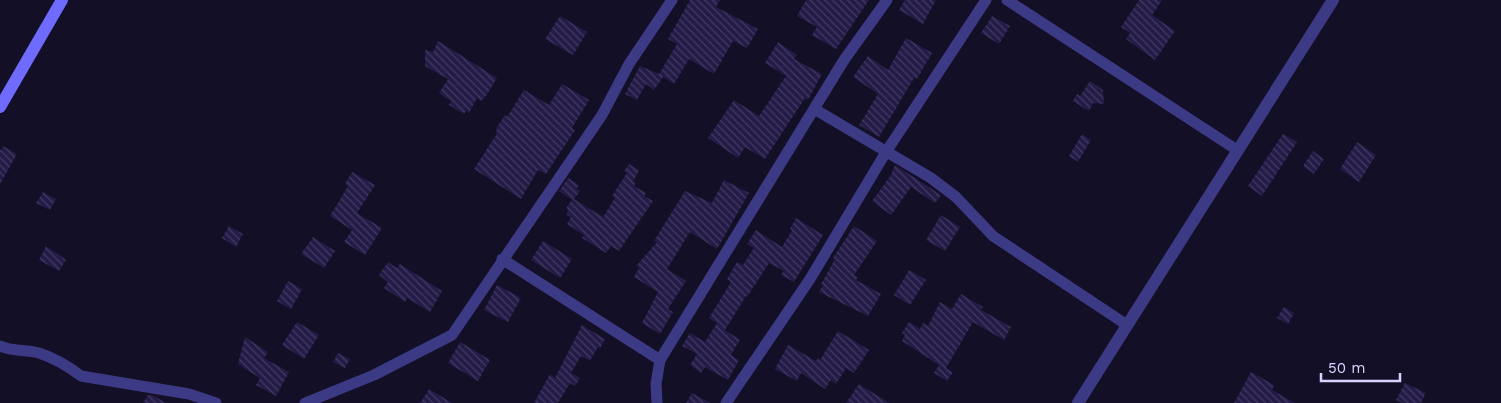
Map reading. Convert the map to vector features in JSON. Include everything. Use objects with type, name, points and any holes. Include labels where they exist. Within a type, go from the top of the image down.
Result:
[{"type":"main road","points":[[0,107],[62,0]]},
{"type":"street","points":[[305,403],[374,376],[452,335],[502,259],[602,115],[629,64],[672,0]]},
{"type":"street","points":[[657,403],[656,384],[660,360],[816,110],[844,60],[887,0]]},
{"type":"street","points":[[726,403],[810,280],[886,152],[986,0]]},
{"type":"street","points":[[1007,0],[1237,150]]},
{"type":"street","points":[[1078,403],[1333,0]]},
{"type":"street","points":[[816,110],[931,178],[956,197],[993,236],[1128,325]]},
{"type":"street","points":[[502,259],[660,360]]},
{"type":"street","points":[[0,346],[12,351],[38,353],[66,365],[80,376],[189,394],[216,403]]},
{"type":"building","points":[[690,0],[720,0],[716,7],[758,29],[747,48],[733,41],[714,74],[689,59],[674,84],[663,77],[654,90],[646,84],[637,100],[625,94],[640,66],[659,74],[677,44],[668,39]]},
{"type":"building","points":[[806,0],[869,0],[836,49],[812,35],[817,27],[797,16]]},
{"type":"building","points":[[905,0],[936,0],[923,24],[899,10]]},
{"type":"building","points":[[1139,0],[1162,0],[1152,15],[1175,31],[1155,60],[1126,39],[1130,33],[1121,27]]},
{"type":"building","points":[[560,16],[587,32],[573,55],[545,39]]},
{"type":"building","points":[[992,16],[1010,26],[999,44],[981,33]]},
{"type":"building","points":[[906,38],[932,53],[917,79],[914,78],[879,137],[859,125],[878,94],[853,77],[868,56],[888,70]]},
{"type":"building","points":[[438,41],[497,78],[481,101],[477,98],[469,113],[466,111],[464,114],[449,105],[451,101],[439,93],[448,79],[425,66],[425,50],[433,52]]},
{"type":"building","points":[[778,42],[797,55],[794,59],[822,74],[808,100],[805,98],[765,159],[745,147],[738,158],[708,138],[734,100],[759,116],[786,76],[765,63]]},
{"type":"building","points":[[1090,81],[1103,90],[1104,104],[1093,103],[1089,111],[1073,101],[1077,94],[1080,96]]},
{"type":"building","points":[[562,84],[589,100],[572,128],[575,130],[546,174],[538,170],[521,199],[474,169],[496,135],[497,127],[505,115],[507,117],[524,90],[549,105]]},
{"type":"building","points":[[1082,134],[1091,140],[1078,162],[1069,156]]},
{"type":"building","points":[[1283,134],[1297,142],[1262,196],[1248,186]]},
{"type":"building","points":[[1357,142],[1376,155],[1359,182],[1340,169]]},
{"type":"building","points":[[3,146],[17,154],[0,184],[0,151]]},
{"type":"building","points":[[1313,151],[1324,159],[1314,174],[1303,166]]},
{"type":"building","points":[[629,164],[639,170],[633,182],[636,183],[634,186],[646,193],[644,196],[653,201],[619,251],[611,246],[606,253],[582,238],[584,235],[567,224],[571,217],[567,215],[568,209],[566,208],[572,200],[559,191],[568,178],[579,185],[576,189],[580,191],[574,199],[603,217],[615,198],[612,196],[627,173],[624,171]]},
{"type":"building","points":[[895,165],[941,195],[935,203],[911,187],[891,215],[872,201],[891,175]]},
{"type":"building","points":[[352,172],[375,185],[357,213],[382,228],[365,255],[344,242],[352,230],[330,216],[348,186],[345,184]]},
{"type":"building","points":[[724,180],[749,193],[717,249],[690,232],[667,269],[686,281],[668,309],[673,312],[660,334],[642,323],[658,292],[634,277],[639,268],[636,266],[657,242],[654,241],[685,191],[712,203]]},
{"type":"building","points":[[43,192],[56,199],[50,210],[36,203]]},
{"type":"building","points":[[941,215],[960,227],[945,251],[926,240]]},
{"type":"building","points":[[796,218],[823,235],[794,282],[781,275],[784,271],[769,263],[746,296],[725,330],[740,340],[731,355],[739,360],[728,380],[705,367],[701,373],[690,365],[697,354],[682,346],[690,333],[705,342],[717,323],[709,318],[731,282],[727,279],[737,262],[743,265],[754,248],[747,244],[756,230],[782,247],[792,230],[790,229]]},
{"type":"building","points":[[229,226],[243,234],[236,247],[222,238]]},
{"type":"building","points":[[854,226],[877,241],[854,275],[858,277],[856,280],[881,294],[868,316],[819,292],[823,285],[821,284],[835,259],[833,258]]},
{"type":"building","points":[[313,237],[335,251],[324,268],[301,254]]},
{"type":"building","points":[[543,241],[572,259],[560,278],[531,260]]},
{"type":"building","points":[[46,246],[66,260],[59,271],[39,260]]},
{"type":"building","points":[[388,262],[397,268],[400,264],[442,291],[430,312],[407,298],[405,302],[384,288],[388,282],[379,275]]},
{"type":"building","points":[[909,270],[926,280],[910,305],[894,295]]},
{"type":"building","points":[[288,281],[302,289],[291,309],[277,301]]},
{"type":"building","points":[[497,285],[521,298],[508,322],[484,310]]},
{"type":"building","points":[[961,294],[983,307],[981,310],[1011,327],[1004,340],[973,322],[946,368],[953,372],[947,381],[934,373],[939,365],[902,341],[905,335],[902,333],[909,322],[920,329],[923,323],[928,326],[940,302],[952,309]]},
{"type":"building","points":[[1284,307],[1294,313],[1288,324],[1277,318]]},
{"type":"building","points":[[297,322],[319,335],[304,359],[282,345]]},
{"type":"building","points":[[582,325],[605,339],[600,348],[598,347],[590,361],[581,356],[571,373],[580,378],[575,386],[570,383],[558,403],[534,403],[550,374],[555,378]]},
{"type":"building","points":[[838,331],[869,350],[854,373],[846,368],[836,384],[831,380],[825,389],[801,373],[797,381],[775,369],[788,345],[816,361],[818,358],[820,360]]},
{"type":"building","points":[[245,337],[268,352],[264,358],[289,372],[276,396],[256,385],[260,378],[238,364]]},
{"type":"building","points":[[460,342],[490,360],[478,381],[448,363]]},
{"type":"building","points":[[338,353],[350,359],[345,368],[333,362]]},
{"type":"building","points":[[1251,372],[1274,385],[1272,390],[1295,403],[1234,403]]},
{"type":"building","points":[[1405,383],[1426,393],[1421,403],[1402,403],[1396,400]]},
{"type":"building","points":[[859,384],[889,403],[846,403]]},
{"type":"building","points":[[429,389],[452,403],[420,403]]},
{"type":"building","points":[[692,393],[710,403],[686,403]]},
{"type":"building","points":[[148,395],[152,395],[166,403],[143,403]]}]
